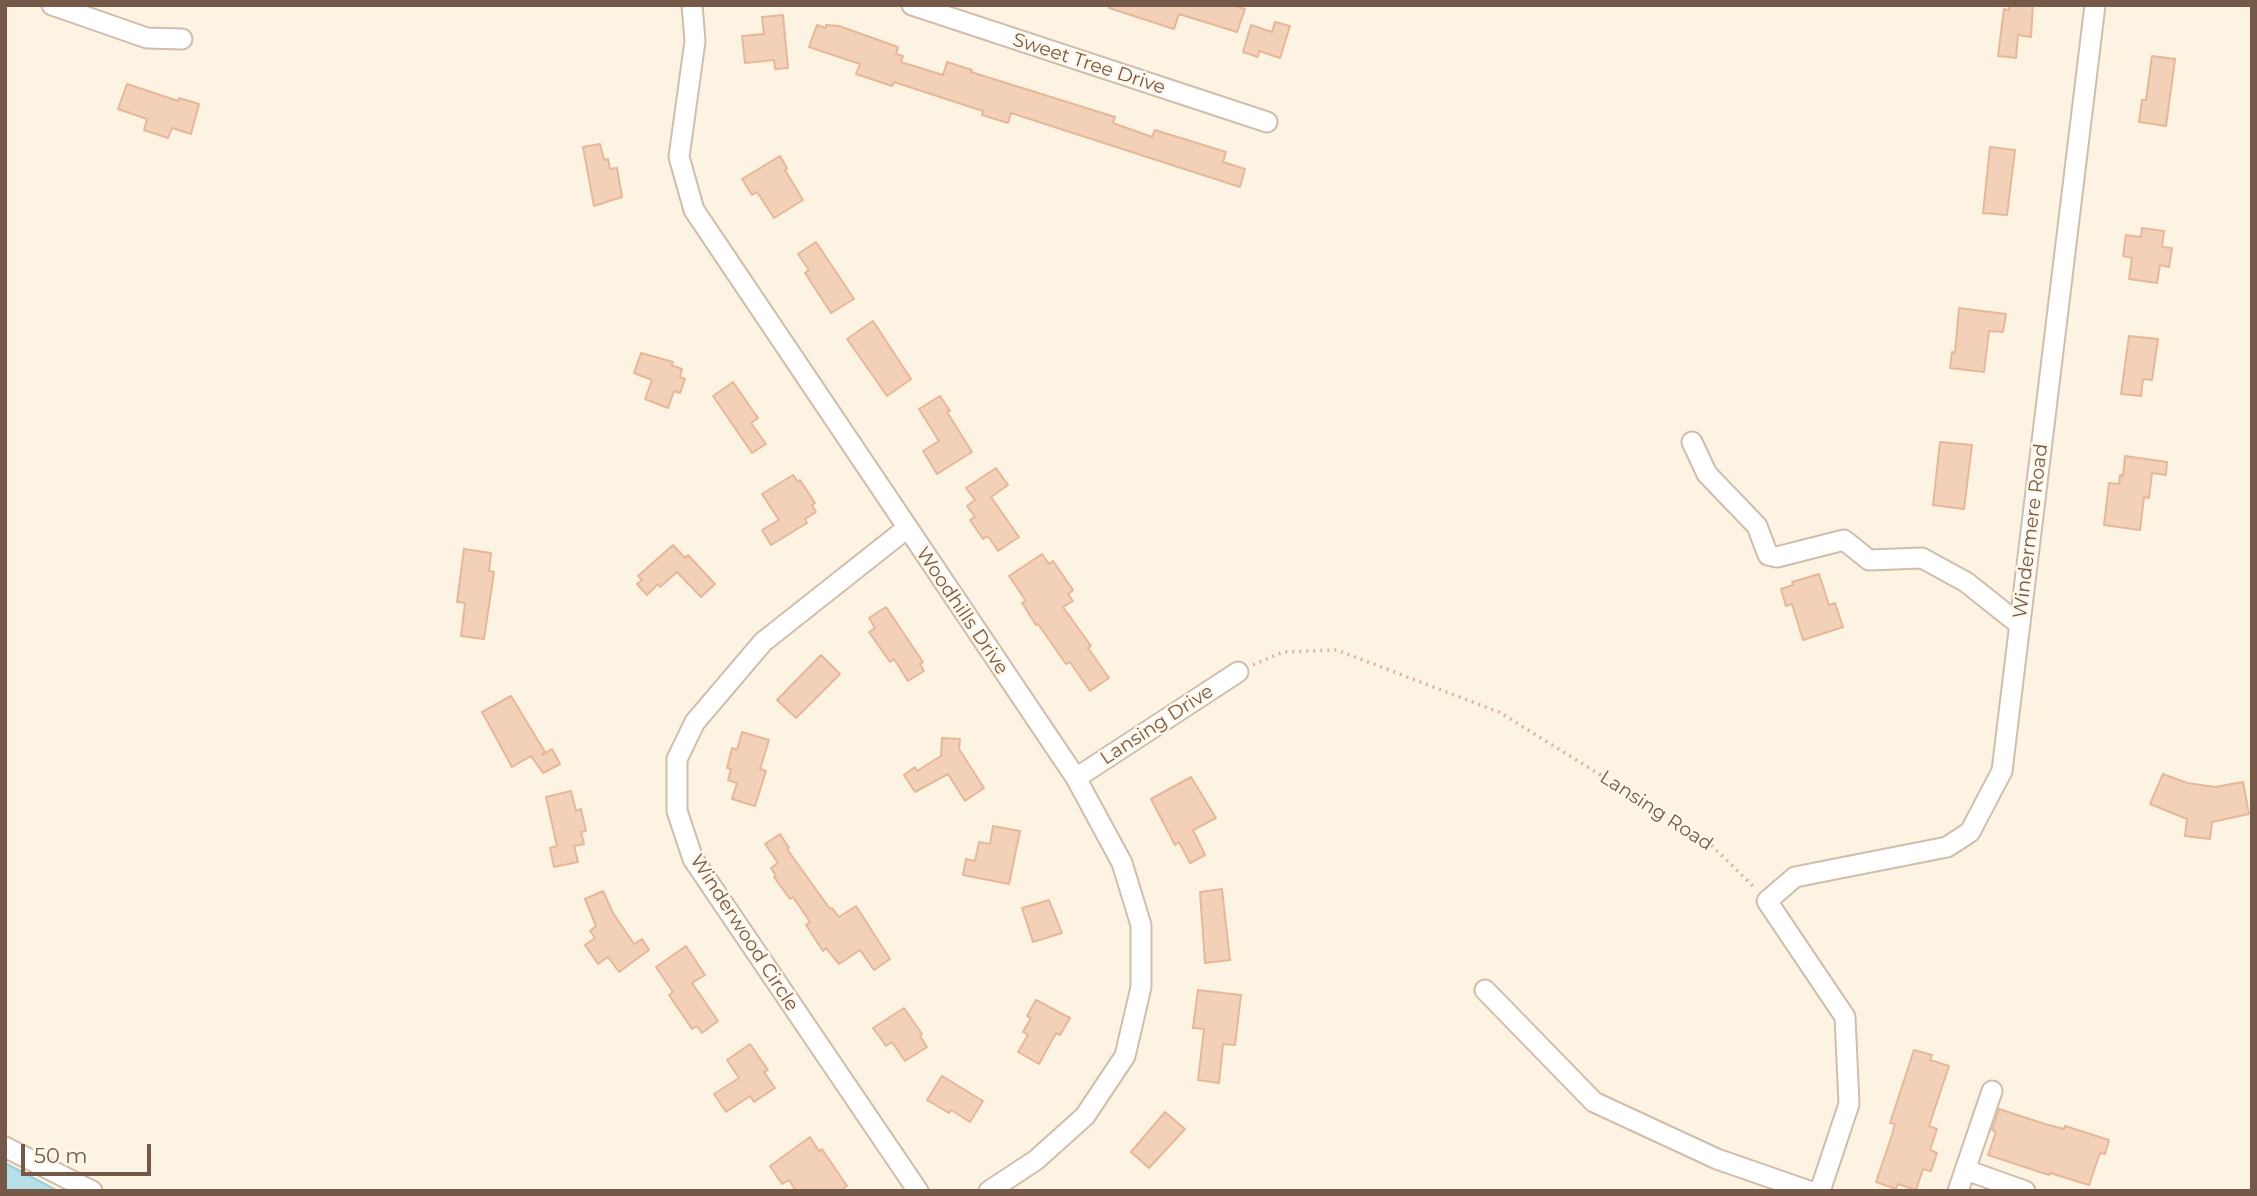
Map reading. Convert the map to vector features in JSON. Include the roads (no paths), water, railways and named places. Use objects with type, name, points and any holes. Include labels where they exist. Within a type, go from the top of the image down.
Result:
[{"type":"street","points":[[52,5],[147,38],[182,39]]},
{"type":"street","name":"Woodhills Drive","points":[[692,5],[695,41],[679,157],[694,210],[1076,778],[1122,863],[1141,925],[1142,987],[1125,1056],[1085,1116],[1036,1160],[989,1191]]},
{"type":"street","name":"Sweet Tree Drive","points":[[912,5],[1267,122]]},
{"type":"street","name":"Windermere Road","points":[[1820,1191],[1849,1104],[1844,1017],[1767,901],[1796,877],[1947,847],[1970,832],[2002,771],[2095,5]]},
{"type":"street","points":[[1692,442],[1707,474],[1757,526],[1768,555],[1777,557],[1844,540],[1869,560],[1922,558],[1966,582],[2020,625]]},
{"type":"street","name":"Winderwood Circle","points":[[906,528],[763,642],[695,722],[677,759],[677,811],[692,859],[918,1191]]},
{"type":"street","name":"Lansing Drive","points":[[1076,778],[1238,672]]},
{"type":"street","points":[[1485,990],[1594,1102],[1717,1159],[1801,1189]]},
{"type":"street","points":[[1958,1191],[1992,1091]]},
{"type":"street","points":[[5,1147],[92,1191]]},
{"type":"street","points":[[1966,1170],[2025,1191]]},
{"type":"water","points":[[5,1163],[58,1191],[5,1191]]}]
